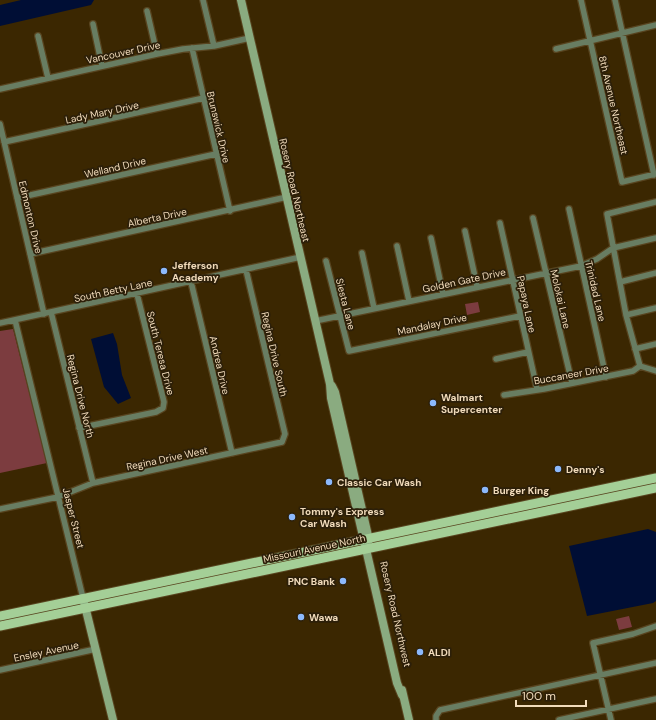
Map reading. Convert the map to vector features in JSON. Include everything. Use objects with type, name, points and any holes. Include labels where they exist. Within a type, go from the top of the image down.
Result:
[{"type":"main road","name":"Missouri Avenue North","points":[[0,616],[656,478]]},
{"type":"main road","name":"Missouri Avenue North","points":[[0,626],[656,488]]},
{"type":"main road","points":[[526,515],[528,509],[534,504]]},
{"type":"main road","points":[[466,528],[470,522],[512,513],[516,507]]},
{"type":"main road","points":[[226,578],[234,572],[270,563],[281,557]]},
{"type":"main road","points":[[180,588],[197,580],[221,574],[229,567]]},
{"type":"street","points":[[203,0],[214,46]]},
{"type":"street","name":"Rosery Road Northeast","points":[[241,0],[330,384],[331,398],[368,548]]},
{"type":"street","name":"8th Avenue Northeast","points":[[581,0],[622,182],[655,174]]},
{"type":"street","points":[[615,0],[655,174]]},
{"type":"street","points":[[148,11],[157,54]]},
{"type":"street","points":[[93,24],[102,66]]},
{"type":"street","points":[[556,49],[656,25]]},
{"type":"street","points":[[38,36],[48,78]]},
{"type":"street","name":"Vancouver Drive","points":[[0,89],[157,54],[214,46],[250,38]]},
{"type":"street","name":"Brunswick Drive","points":[[192,48],[230,211]]},
{"type":"street","name":"Lady Mary Drive","points":[[4,142],[204,98]]},
{"type":"street","name":"Edmonton Drive","points":[[0,124],[44,314]]},
{"type":"street","name":"Welland Drive","points":[[17,198],[216,154]]},
{"type":"street","name":"Alberta Drive","points":[[30,254],[230,211],[287,197]]},
{"type":"street","points":[[656,202],[607,214],[626,315],[640,366],[656,371]]},
{"type":"street","name":"Trinidad Lane","points":[[569,209],[606,376]]},
{"type":"street","name":"Molokai Lane","points":[[533,218],[572,383]]},
{"type":"street","name":"Papaya Lane","points":[[500,223],[537,389]]},
{"type":"street","points":[[465,231],[477,286]]},
{"type":"street","points":[[431,238],[443,294]]},
{"type":"street","points":[[613,248],[656,238]]},
{"type":"street","points":[[397,246],[410,301]]},
{"type":"street","name":"Golden Gate Drive","points":[[315,321],[477,286],[581,266],[597,259],[613,248]]},
{"type":"street","points":[[362,253],[374,308]]},
{"type":"street","name":"South Betty Lane","points":[[0,324],[301,257]]},
{"type":"street","name":"Siesta Lane","points":[[326,261],[349,351]]},
{"type":"street","name":"Regina Drive South","points":[[246,270],[285,434],[282,442]]},
{"type":"street","points":[[620,282],[656,273]]},
{"type":"street","name":"Andrea Drive","points":[[191,282],[232,453]]},
{"type":"street","name":"South Teresa Drive","points":[[79,428],[156,412],[164,408],[164,402],[137,294]]},
{"type":"street","points":[[626,315],[656,308]]},
{"type":"street","name":"Regina Drive North","points":[[51,312],[93,483]]},
{"type":"street","name":"Mandalay Drive","points":[[349,351],[520,316]]},
{"type":"street","name":"Jasper Street","points":[[15,320],[113,720]]},
{"type":"street","points":[[635,349],[656,344]]},
{"type":"street","points":[[496,359],[528,352]]},
{"type":"street","name":"Buccaneer Drive","points":[[504,396],[633,371],[640,366]]},
{"type":"street","name":"Regina Drive West","points":[[0,509],[58,497],[93,483],[282,442]]},
{"type":"street","name":"Rosery Road Northwest","points":[[368,548],[379,608],[397,683],[409,720]]},
{"type":"street","name":"Rosery Road Northwest","points":[[368,548],[402,682],[402,695]]},
{"type":"street","points":[[379,608],[383,613],[388,633],[391,637]]},
{"type":"street","points":[[611,720],[593,643],[641,632],[656,626]]},
{"type":"street","name":"Ensley Avenue","points":[[0,670],[96,649]]},
{"type":"street","points":[[436,720],[436,716],[440,710],[656,663]]},
{"type":"street","points":[[559,720],[656,699]]},
{"type":"shaded area","points":[[478,302],[480,312],[467,315],[465,304]]},
{"type":"shaded area","points":[[13,329],[47,463],[0,473],[0,331]]},
{"type":"shaded area","points":[[629,616],[632,627],[619,630],[616,619]]},
{"type":"water","points":[[21,0],[94,0],[91,5],[0,26],[0,5]]},
{"type":"water","points":[[113,333],[117,344],[122,375],[131,398],[118,404],[104,387],[91,339]]},
{"type":"water","points":[[648,529],[656,532],[656,601],[653,603],[587,616],[569,546]]},
{"type":"place","name":"Jefferson Academy","points":[[164,271]]},
{"type":"place","name":"Walmart Supercenter","points":[[433,403]]},
{"type":"place","name":"Denny's","points":[[558,469]]},
{"type":"place","name":"Classic Car Wash","points":[[329,482]]},
{"type":"place","name":"Burger King","points":[[485,490]]},
{"type":"place","name":"Tommy's Express Car Wash","points":[[292,517]]},
{"type":"place","name":"PNC Bank","points":[[343,581]]},
{"type":"place","name":"Wawa","points":[[301,617]]},
{"type":"place","name":"ALDI","points":[[420,652]]}]
